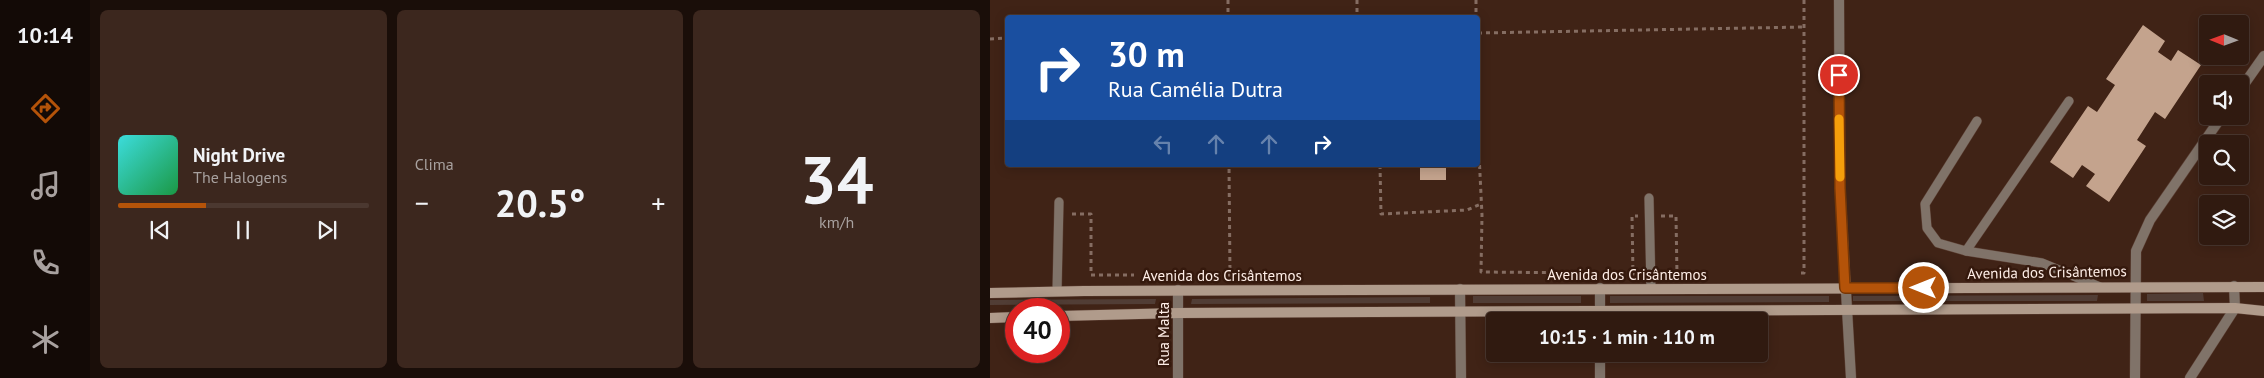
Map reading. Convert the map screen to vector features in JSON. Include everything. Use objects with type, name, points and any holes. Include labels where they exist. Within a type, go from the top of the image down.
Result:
[{"type":"street","points":[[1839,0],[1840,188],[1845,288],[1849,310],[1851,378]]},
{"type":"street","points":[[2249,77],[2264,56]]},
{"type":"street","points":[[2135,378],[2134,286],[2136,251],[2150,220],[2216,125]]},
{"type":"street","points":[[2190,378],[2235,308],[2234,286]]},
{"type":"street","name":"Avenida dos Crisântemos","points":[[990,294],[1057,291],[1178,290],[2264,287]]},
{"type":"street","points":[[1599,312],[1600,288]]},
{"type":"street","points":[[1460,289],[1460,378]]},
{"type":"street","name":"Rua Malta","points":[[1178,290],[1178,378]]},
{"type":"street","points":[[1766,312],[2235,308],[2264,311]]},
{"type":"street","points":[[1070,316],[1179,313],[1486,313]]},
{"type":"street","points":[[990,318],[1005,317]]},
{"type":"street","points":[[1600,362],[1600,378]]},
{"type":"lane","points":[[1966,251],[2070,101]]},
{"type":"lane","points":[[1977,121],[1925,204],[1927,228],[1938,243],[1966,251],[2042,263],[2100,287]]},
{"type":"lane","points":[[1649,198],[1651,288]]},
{"type":"lane","points":[[1057,291],[1059,202]]},
{"type":"path","points":[[1228,0],[1228,15]]},
{"type":"path","points":[[1357,0],[1357,15]]},
{"type":"path","points":[[1476,0],[1476,15]]},
{"type":"path","points":[[1794,273],[1804,273],[1804,0]]},
{"type":"path","points":[[1480,33],[1804,27]]},
{"type":"path","points":[[990,39],[1005,38]]},
{"type":"path","points":[[1220,275],[1230,275],[1229,167]]},
{"type":"path","points":[[1380,167],[1381,214],[1467,210],[1481,204]]},
{"type":"path","points":[[1479,167],[1481,272],[1604,273]]},
{"type":"path","points":[[1058,215],[1091,214],[1091,275],[1141,275]]},
{"type":"path","points":[[1623,274],[1632,274],[1632,216],[1676,216],[1676,274],[1686,274]]},
{"type":"shaded area","points":[[2203,293],[2204,301],[2147,301],[2147,294]]},
{"type":"shaded area","points":[[2098,295],[2097,301],[1853,301],[1853,296]]},
{"type":"shaded area","points":[[1473,296],[1581,296],[1581,303],[1473,303]]},
{"type":"shaded area","points":[[1610,296],[1829,296],[1829,302],[1610,303]]},
{"type":"shaded area","points":[[1430,297],[1430,303],[1191,304],[1192,299]]},
{"type":"shaded area","points":[[1156,299],[1155,304],[1070,305],[1070,300]]},
{"type":"shaded area","points":[[990,300],[1005,300],[1005,305],[990,305]]},
{"type":"building","points":[[2143,25],[2165,41],[2158,52],[2171,61],[2178,50],[2201,65],[2165,119],[2155,112],[2137,140],[2146,146],[2109,202],[2086,186],[2095,174],[2082,165],[2073,178],[2050,162],[2088,106],[2097,112],[2115,85],[2106,79]]},
{"type":"building","points":[[1420,167],[1446,167],[1446,180],[1420,180]]},
{"type":"slow traffic","points":[[1839,119],[1840,177]]},
{"type":"route","points":[[1839,75],[1840,188],[1845,288],[1924,288]]}]
